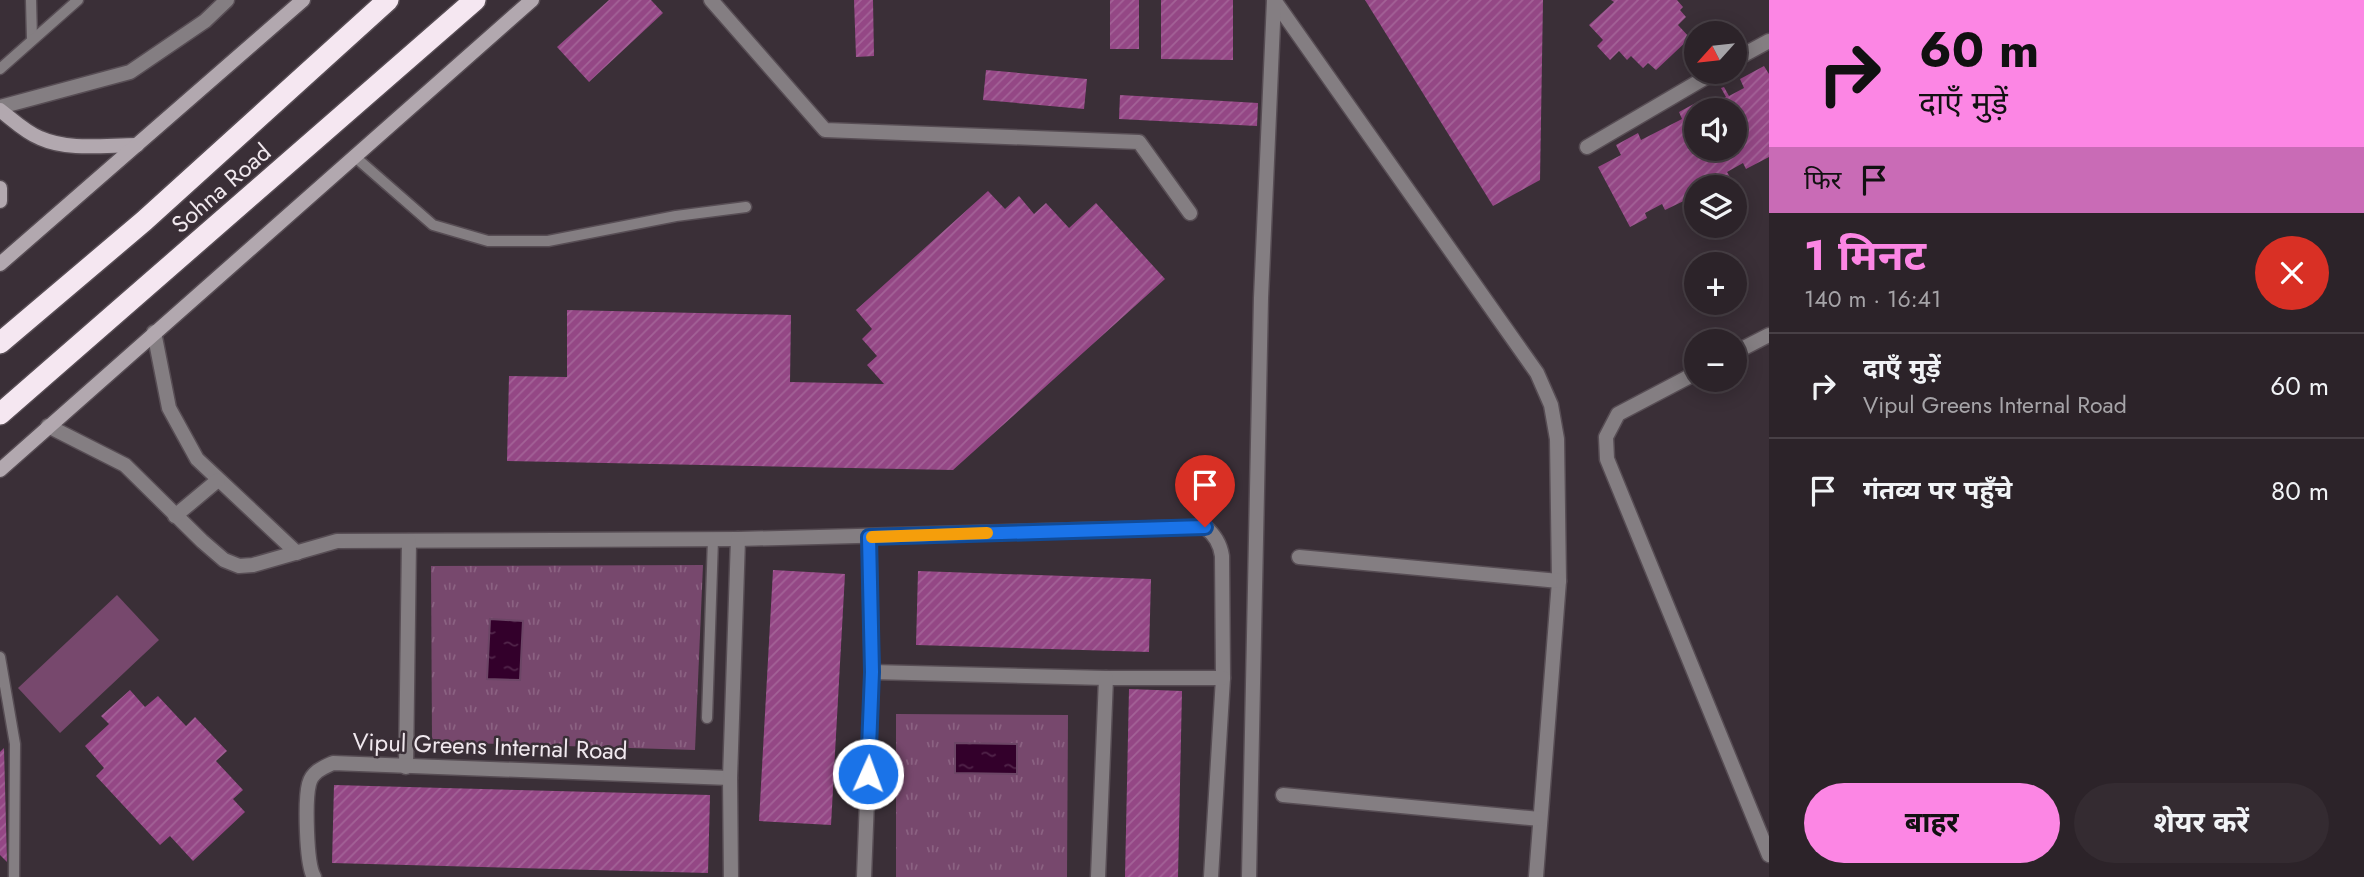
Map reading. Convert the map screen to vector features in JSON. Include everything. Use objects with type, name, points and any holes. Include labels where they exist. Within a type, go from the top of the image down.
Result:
[{"type":"highway","name":"Sohna Road","points":[[0,344],[144,221],[388,0]]},
{"type":"highway","name":"Sohna Road","points":[[0,414],[475,0]]},
{"type":"main road","points":[[0,264],[303,0]]},
{"type":"main road","points":[[0,470],[532,0]]},
{"type":"main road","points":[[0,108],[24,130],[55,144],[137,145]]},
{"type":"main road","points":[[0,188],[0,201]]},
{"type":"street","points":[[0,108],[130,72],[205,21],[227,0]]},
{"type":"street","points":[[711,0],[825,130],[1139,142],[1190,213]]},
{"type":"street","points":[[1274,0],[1538,373],[1550,405],[1557,439],[1559,581],[1536,877]]},
{"type":"street","points":[[1249,877],[1259,368],[1274,0]]},
{"type":"street","points":[[1747,53],[1769,40]]},
{"type":"street","points":[[1587,148],[1694,84]]},
{"type":"street","points":[[154,332],[169,408],[197,459],[297,552]]},
{"type":"street","points":[[1747,346],[1769,335]]},
{"type":"street","points":[[1684,379],[1618,414],[1606,437],[1607,459],[1765,837],[1769,855]]},
{"type":"street","points":[[48,426],[125,466],[224,560],[239,566],[253,565],[337,541],[869,537],[1205,527],[1213,533],[1222,556],[1223,678],[1211,877]]},
{"type":"street","points":[[175,516],[218,480]]},
{"type":"street","points":[[864,877],[872,672],[869,537]]},
{"type":"street","points":[[731,877],[730,778],[737,539]]},
{"type":"street","points":[[406,767],[409,541]]},
{"type":"street","points":[[1299,557],[1559,581]]},
{"type":"street","points":[[872,672],[1223,678]]},
{"type":"street","points":[[1098,877],[1106,678]]},
{"type":"street","name":"Vipul Greens Internal Road","points":[[314,877],[310,871],[307,852],[309,783],[318,769],[333,763],[730,778]]},
{"type":"street","points":[[1283,795],[1540,819]]},
{"type":"lane","points":[[31,0],[32,39]]},
{"type":"lane","points":[[0,69],[78,0]]},
{"type":"lane","points":[[354,156],[433,225],[488,241],[548,241],[676,216],[746,207]]},
{"type":"lane","points":[[707,718],[713,539]]},
{"type":"lane","points":[[0,657],[15,744],[14,877]]},
{"type":"green space","points":[[703,565],[695,750],[432,742],[431,566]]},
{"type":"green space","points":[[117,595],[159,640],[60,733],[18,688]]},
{"type":"green space","points":[[896,714],[1068,715],[1067,877],[896,877]]},
{"type":"water","points":[[490,619],[523,621],[520,680],[487,679]]},
{"type":"water","points":[[955,743],[1017,744],[1017,774],[955,773]]},
{"type":"building","points":[[609,0],[651,0],[663,13],[589,82],[557,47]]},
{"type":"building","points":[[854,0],[873,0],[874,56],[856,57]]},
{"type":"building","points":[[1110,0],[1139,0],[1139,49],[1110,49]]},
{"type":"building","points":[[1161,0],[1233,0],[1233,60],[1161,59]]},
{"type":"building","points":[[1365,0],[1543,0],[1540,180],[1493,206]]},
{"type":"building","points":[[1611,0],[1677,0],[1686,17],[1678,25],[1684,32],[1684,44],[1656,70],[1648,63],[1643,68],[1631,56],[1627,60],[1619,51],[1610,60],[1597,46],[1603,40],[1589,25],[1614,2]]},
{"type":"building","points":[[1764,66],[1769,74],[1769,157],[1746,169],[1743,163],[1727,172],[1729,175],[1684,175],[1684,201],[1665,210],[1662,204],[1645,213],[1647,218],[1630,227],[1598,167],[1621,155],[1616,145],[1638,133],[1641,140],[1682,119],[1679,112],[1684,109],[1684,161],[1747,161],[1747,98],[1724,98],[1726,97],[1721,88],[1724,87],[1729,96],[1744,88],[1742,84],[1747,84],[1747,75]]},
{"type":"building","points":[[986,70],[1087,79],[1084,109],[983,100]]},
{"type":"building","points":[[1120,95],[1258,103],[1257,126],[1119,119]]},
{"type":"building","points":[[988,191],[1005,209],[1019,196],[1034,214],[1046,203],[1069,228],[1096,203],[1165,279],[953,470],[507,461],[509,376],[567,377],[567,310],[791,315],[790,382],[884,384],[867,365],[877,356],[862,339],[872,329],[856,310]]},
{"type":"building","points":[[773,570],[845,574],[831,825],[759,821]]},
{"type":"building","points":[[918,571],[1151,579],[1149,652],[916,645]]},
{"type":"building","points":[[1129,689],[1182,691],[1178,877],[1125,877]]},
{"type":"building","points":[[130,690],[145,707],[158,696],[186,726],[195,717],[227,751],[216,761],[243,790],[233,799],[245,812],[193,861],[170,836],[160,845],[96,776],[104,768],[85,746],[109,724],[101,716]]},
{"type":"building","points":[[4,748],[7,862],[0,855],[0,752]]},
{"type":"building","points":[[334,785],[710,795],[708,873],[332,863]]},
{"type":"slow traffic","points":[[872,537],[987,533]]},
{"type":"route","points":[[868,774],[872,672],[869,537],[1205,527]]}]
